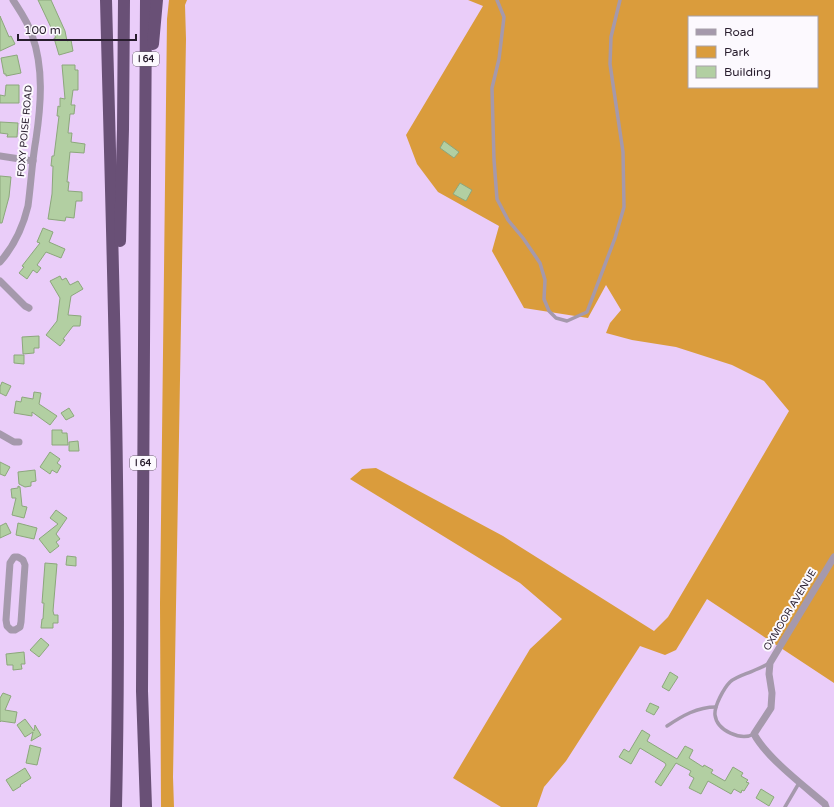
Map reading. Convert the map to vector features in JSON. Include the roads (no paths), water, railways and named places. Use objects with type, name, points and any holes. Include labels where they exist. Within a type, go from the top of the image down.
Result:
[{"type":"highway","points":[[106,0],[116,375]]},
{"type":"highway","name":"I 64","points":[[116,807],[118,690],[116,375],[123,129],[124,0]]},
{"type":"highway","name":"I 64","points":[[146,0],[142,502],[142,691],[146,807]]},
{"type":"highway","points":[[146,119],[157,0]]},
{"type":"street","name":"FOXY POISE ROAD","points":[[0,262],[10,249],[25,221],[40,97],[40,72],[37,52],[32,35],[23,15],[13,0]]},
{"type":"street","points":[[0,156],[33,160]]},
{"type":"street","points":[[0,281],[25,306],[29,308]]},
{"type":"street","points":[[0,434],[14,442],[19,442]]},
{"type":"street","points":[[14,557],[18,557],[23,560],[24,565],[21,622],[20,627],[15,630],[11,630],[7,626],[8,595],[10,563],[14,557]]},
{"type":"street","name":"OXMOOR AVENUE","points":[[754,734],[771,708],[772,693],[769,674],[770,662],[834,557]]},
{"type":"street","points":[[0,594],[8,595]]},
{"type":"street","points":[[754,734],[760,745],[825,804],[826,807]]},
{"type":"lane","points":[[497,0],[504,17],[499,59],[492,88],[494,160],[497,199],[508,220],[523,238],[540,263],[545,280],[544,299],[549,311],[556,318],[567,321],[587,312],[615,238],[624,207],[623,152],[610,64],[611,37],[620,0]]},
{"type":"lane","points":[[754,734],[742,737],[732,734],[723,728],[715,715],[716,707],[724,689],[730,682],[735,678],[757,670],[770,662]]},
{"type":"lane","points":[[667,726],[680,717],[692,712],[706,707],[716,707]]},
{"type":"lane","points":[[785,807],[800,782]]}]
